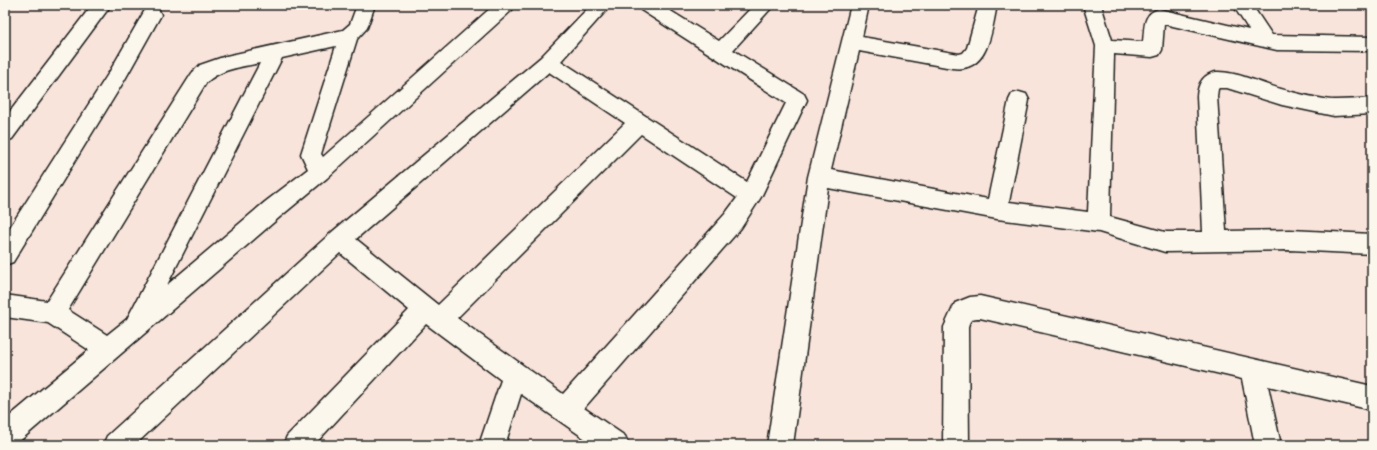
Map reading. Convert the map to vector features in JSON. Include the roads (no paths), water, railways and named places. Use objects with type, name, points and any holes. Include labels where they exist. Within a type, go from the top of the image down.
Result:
[{"type":"street","points":[[5,133],[102,5]]},
{"type":"street","points":[[53,313],[199,78],[207,70],[216,66],[348,36],[358,28],[366,5]]},
{"type":"street","points":[[5,436],[273,209],[320,172],[506,5]]},
{"type":"street","points":[[116,445],[340,239],[548,62],[602,5]]},
{"type":"street","points":[[565,410],[733,221],[750,195],[797,100],[647,5]]},
{"type":"street","points":[[721,51],[765,5]]},
{"type":"street","points":[[780,445],[819,177],[860,5]]},
{"type":"street","points":[[851,42],[952,62],[964,61],[969,59],[976,50],[988,5]]},
{"type":"street","points":[[1092,5],[1105,46],[1099,223]]},
{"type":"street","points":[[1242,5],[1266,41]]},
{"type":"street","points":[[5,255],[117,76],[152,15]]},
{"type":"street","points":[[1105,46],[1152,50],[1156,19],[1159,16],[1277,43],[1372,44]]},
{"type":"street","points":[[320,172],[311,154],[348,36]]},
{"type":"street","points":[[134,327],[275,52]]},
{"type":"street","points":[[548,62],[750,195]]},
{"type":"street","points":[[1215,241],[1207,96],[1208,86],[1215,80],[1227,80],[1282,97],[1334,108],[1372,106]]},
{"type":"street","points":[[997,210],[1019,100]]},
{"type":"street","points":[[296,445],[432,314],[640,122]]},
{"type":"street","points":[[819,177],[997,210],[1099,223],[1164,242],[1290,240],[1372,244]]},
{"type":"street","points":[[340,239],[432,314],[515,375],[616,445]]},
{"type":"street","points":[[5,306],[53,313],[108,349]]},
{"type":"street","points":[[956,445],[956,327],[959,317],[964,310],[970,306],[980,307],[1372,398]]},
{"type":"street","points":[[1252,370],[1268,445]]},
{"type":"street","points":[[492,445],[515,375]]}]
